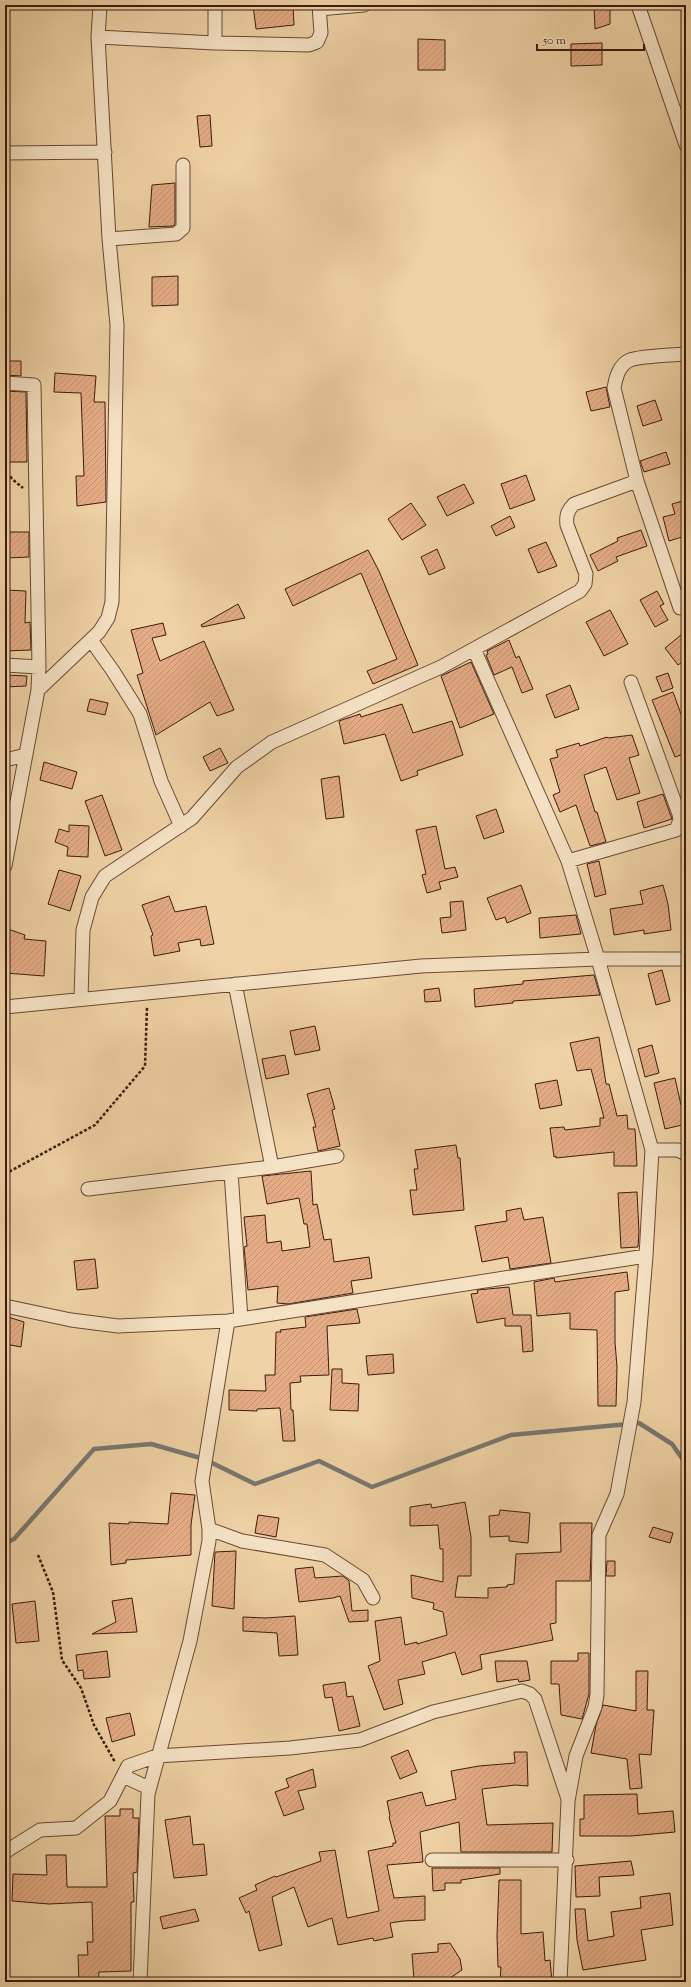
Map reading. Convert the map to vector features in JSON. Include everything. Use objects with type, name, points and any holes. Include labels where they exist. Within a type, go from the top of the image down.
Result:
[{"type":"street","points":[[38,690],[99,632],[108,618],[112,602],[117,332],[109,239],[98,37],[100,5]]},
{"type":"street","points":[[215,43],[216,5]]},
{"type":"street","points":[[98,37],[215,43],[309,45],[317,42],[321,33],[319,7],[364,5]]},
{"type":"street","points":[[638,5],[686,145]]},
{"type":"street","points":[[5,152],[105,152]]},
{"type":"street","points":[[109,239],[176,234],[180,232],[183,228],[183,165]]},
{"type":"street","points":[[680,608],[637,481],[614,388],[616,377],[622,367],[631,360],[686,354]]},
{"type":"street","points":[[5,383],[34,385],[39,667],[38,690],[5,866]]},
{"type":"street","points":[[80,998],[83,930],[92,897],[105,876],[192,818],[238,767],[272,742],[441,667],[580,591],[585,584],[586,574],[567,525],[566,518],[569,510],[574,504],[637,481]]},
{"type":"street","points":[[91,640],[113,671],[140,714],[161,781],[180,826]]},
{"type":"street","points":[[474,650],[568,861],[598,959],[652,1150],[646,1256],[634,1402],[617,1494],[599,1535],[597,1695],[595,1707],[576,1756],[568,1801],[567,1860],[560,1982]]},
{"type":"street","points":[[5,666],[39,667]]},
{"type":"street","points":[[568,861],[676,830],[683,813],[631,682]]},
{"type":"street","points":[[5,760],[26,755]]},
{"type":"street","points":[[5,1007],[80,998],[421,966],[598,959],[686,959]]},
{"type":"street","points":[[235,984],[272,1167]]},
{"type":"street","points":[[652,1150],[678,1150],[686,1154]]},
{"type":"street","points":[[88,1189],[272,1167],[336,1156]]},
{"type":"street","points":[[140,1982],[149,1788],[190,1641],[210,1529],[202,1481],[210,1429],[234,1320],[231,1172]]},
{"type":"street","points":[[5,1306],[71,1320],[118,1326],[234,1320],[646,1256]]},
{"type":"street","points":[[210,1529],[242,1541],[325,1555],[363,1580],[373,1598]]},
{"type":"street","points":[[5,1852],[40,1830],[76,1828],[110,1801],[128,1766],[157,1756],[290,1748],[360,1740],[433,1712],[522,1692],[530,1694],[536,1699],[568,1801]]},
{"type":"street","points":[[123,1776],[149,1788]]},
{"type":"street","points":[[432,1860],[567,1860]]},
{"type":"path","points":[[5,468],[12,479],[36,498]]},
{"type":"path","points":[[5,1174],[95,1125],[145,1066],[148,992]]},
{"type":"path","points":[[38,1556],[52,1592],[62,1660],[82,1688],[94,1725],[123,1776]]},
{"type":"building","points":[[253,5],[293,5],[294,25],[256,29]]},
{"type":"building","points":[[594,5],[610,5],[610,24],[595,29]]},
{"type":"building","points":[[418,39],[445,40],[445,70],[418,70]]},
{"type":"building","points":[[602,43],[602,65],[571,66],[571,44]]},
{"type":"building","points":[[210,115],[212,146],[200,147],[197,116]]},
{"type":"building","points":[[175,183],[175,224],[173,226],[149,227],[152,185]]},
{"type":"building","points":[[178,276],[178,305],[152,306],[152,277]]},
{"type":"building","points":[[5,361],[21,361],[21,376],[5,375]]},
{"type":"building","points":[[55,373],[96,376],[94,402],[105,402],[106,502],[77,506],[76,476],[84,476],[81,393],[54,392]]},
{"type":"building","points":[[606,387],[610,407],[591,411],[586,392]]},
{"type":"building","points":[[5,391],[26,392],[27,462],[7,462]]},
{"type":"building","points":[[655,400],[662,420],[643,426],[637,406]]},
{"type":"building","points":[[666,452],[670,464],[644,472],[640,461]]},
{"type":"building","points":[[526,475],[535,500],[510,509],[501,484]]},
{"type":"building","points":[[464,484],[474,503],[447,516],[437,497]]},
{"type":"building","points":[[686,500],[686,541],[683,542],[682,537],[669,541],[663,517],[675,514],[672,504]]},
{"type":"building","points":[[411,503],[426,525],[402,540],[388,519]]},
{"type":"building","points":[[510,516],[515,527],[496,536],[491,526]]},
{"type":"building","points":[[641,530],[647,546],[616,557],[618,561],[598,571],[590,555],[618,541],[617,538]]},
{"type":"building","points":[[5,532],[29,532],[29,557],[6,558]]},
{"type":"building","points":[[546,542],[557,566],[538,573],[528,549]]},
{"type":"building","points":[[437,549],[445,568],[429,575],[421,557]]},
{"type":"building","points":[[368,550],[379,571],[418,665],[373,684],[367,671],[397,659],[361,573],[293,606],[285,589]]},
{"type":"building","points":[[5,590],[26,591],[25,623],[30,622],[31,650],[5,651]]},
{"type":"building","points":[[657,591],[664,604],[660,606],[668,620],[655,627],[640,600]]},
{"type":"building","points":[[238,604],[245,618],[202,627],[201,625]]},
{"type":"building","points":[[610,610],[628,644],[604,656],[586,622]]},
{"type":"building","points":[[163,623],[166,635],[152,638],[160,661],[204,641],[234,710],[217,716],[210,702],[156,735],[137,675],[143,673],[131,630]]},
{"type":"building","points":[[686,631],[686,659],[678,665],[665,648]]},
{"type":"building","points":[[509,640],[516,658],[519,656],[533,689],[522,693],[512,667],[494,675],[486,655],[488,654],[487,651]]},
{"type":"building","points":[[471,662],[494,714],[460,728],[441,676]]},
{"type":"building","points":[[668,673],[673,688],[662,692],[656,677]]},
{"type":"building","points":[[5,675],[27,676],[26,686],[5,687]]},
{"type":"building","points":[[570,685],[579,709],[555,718],[546,695]]},
{"type":"building","points":[[673,692],[686,728],[686,753],[675,757],[652,700]]},
{"type":"building","points":[[90,699],[108,703],[105,715],[87,711]]},
{"type":"building","points":[[402,704],[413,733],[452,721],[463,755],[417,771],[418,775],[401,781],[385,734],[344,744],[339,721],[360,714],[361,717]]},
{"type":"building","points":[[632,735],[639,755],[629,758],[640,793],[617,800],[606,767],[584,775],[606,842],[590,846],[576,805],[560,812],[553,795],[560,792],[550,759],[558,757],[556,750],[579,743],[580,746],[607,737]]},
{"type":"building","points":[[220,748],[228,763],[210,771],[203,757]]},
{"type":"building","points":[[44,762],[77,772],[72,789],[40,780]]},
{"type":"building","points":[[339,776],[344,817],[326,819],[321,779]]},
{"type":"building","points":[[663,794],[672,819],[644,828],[637,802]]},
{"type":"building","points":[[102,795],[122,850],[105,856],[85,801]]},
{"type":"building","points":[[496,809],[504,832],[484,839],[476,816]]},
{"type":"building","points":[[69,825],[89,826],[88,857],[67,856],[68,847],[55,842],[59,829],[69,832]]},
{"type":"building","points":[[436,826],[445,869],[455,867],[458,877],[439,882],[441,889],[427,893],[422,875],[426,874],[416,830]]},
{"type":"building","points":[[599,861],[606,894],[595,897],[587,864]]},
{"type":"building","points":[[59,870],[81,876],[70,911],[48,904]]},
{"type":"building","points":[[521,885],[531,913],[507,923],[505,917],[496,920],[487,898]]},
{"type":"building","points":[[663,885],[668,904],[671,930],[644,934],[644,930],[614,935],[610,909],[643,904],[640,891]]},
{"type":"building","points":[[169,896],[175,912],[206,906],[214,944],[201,946],[200,939],[178,943],[180,951],[154,956],[151,936],[153,935],[142,905]]},
{"type":"building","points":[[463,901],[466,930],[442,933],[440,918],[451,917],[450,902]]},
{"type":"building","points":[[576,915],[581,934],[540,938],[539,918]]},
{"type":"building","points":[[8,929],[25,935],[24,939],[46,941],[44,976],[5,973],[5,939]]},
{"type":"building","points":[[662,970],[670,1001],[656,1005],[648,974]]},
{"type":"building","points":[[594,975],[600,995],[513,1001],[513,1003],[475,1007],[474,989],[523,984],[523,981]]},
{"type":"building","points":[[439,988],[441,1001],[425,1002],[424,990]]},
{"type":"building","points":[[315,1026],[320,1050],[295,1055],[290,1031]]},
{"type":"building","points":[[599,1037],[606,1084],[609,1084],[617,1116],[627,1115],[628,1129],[635,1129],[637,1166],[614,1166],[614,1152],[554,1157],[550,1128],[564,1127],[565,1130],[600,1126],[600,1118],[604,1118],[591,1069],[577,1071],[570,1043]]},
{"type":"building","points":[[652,1045],[659,1073],[645,1077],[638,1049]]},
{"type":"building","points":[[285,1055],[289,1074],[266,1079],[262,1059]]},
{"type":"building","points":[[675,1078],[681,1105],[684,1105],[686,1124],[665,1129],[654,1083]]},
{"type":"building","points":[[557,1080],[562,1105],[540,1109],[535,1084]]},
{"type":"building","points":[[329,1088],[335,1109],[332,1110],[340,1146],[318,1151],[313,1127],[316,1127],[307,1094]]},
{"type":"building","points":[[456,1145],[458,1158],[460,1158],[464,1210],[413,1215],[410,1190],[417,1190],[414,1169],[418,1169],[415,1150]]},
{"type":"building","points":[[311,1171],[313,1205],[317,1204],[324,1240],[331,1239],[334,1262],[369,1257],[372,1278],[351,1281],[353,1293],[288,1304],[277,1303],[278,1286],[248,1290],[244,1247],[247,1246],[244,1217],[265,1215],[267,1243],[281,1241],[282,1251],[310,1247],[307,1224],[304,1224],[299,1198],[267,1204],[262,1176]]},
{"type":"building","points":[[637,1192],[639,1232],[638,1247],[621,1248],[618,1193]]},
{"type":"building","points":[[521,1208],[524,1220],[543,1217],[551,1263],[510,1269],[508,1257],[482,1262],[475,1226],[507,1221],[506,1211]]},
{"type":"building","points":[[95,1259],[98,1288],[77,1290],[74,1261]]},
{"type":"building","points":[[627,1272],[629,1290],[615,1292],[615,1342],[617,1367],[616,1406],[598,1406],[597,1330],[570,1329],[570,1313],[537,1316],[534,1282],[554,1278],[555,1282]]},
{"type":"building","points":[[509,1287],[513,1315],[531,1315],[533,1351],[523,1352],[521,1326],[505,1326],[505,1318],[477,1323],[471,1294],[478,1293],[477,1290]]},
{"type":"building","points":[[357,1309],[360,1323],[327,1326],[329,1375],[300,1376],[301,1382],[290,1383],[291,1410],[293,1410],[295,1441],[283,1441],[280,1408],[257,1409],[257,1411],[229,1410],[229,1390],[266,1391],[265,1375],[275,1375],[276,1332],[281,1332],[280,1330],[306,1327],[305,1317]]},
{"type":"building","points":[[5,1316],[24,1322],[21,1347],[5,1344]]},
{"type":"building","points":[[393,1354],[394,1373],[368,1375],[366,1356]]},
{"type":"building","points":[[332,1369],[342,1369],[342,1383],[359,1384],[358,1411],[330,1410]]},
{"type":"building","points":[[171,1493],[195,1495],[191,1525],[191,1555],[126,1560],[126,1563],[111,1565],[109,1523],[129,1524],[129,1522],[168,1524]]},
{"type":"building","points":[[465,1502],[471,1537],[471,1576],[458,1576],[455,1597],[488,1598],[488,1588],[507,1587],[507,1585],[514,1584],[516,1554],[561,1552],[560,1523],[592,1523],[590,1581],[556,1581],[556,1623],[550,1624],[553,1640],[480,1655],[482,1669],[462,1675],[455,1652],[422,1662],[425,1674],[398,1680],[403,1704],[384,1710],[368,1666],[380,1661],[375,1621],[401,1617],[405,1645],[417,1642],[417,1644],[447,1635],[443,1612],[433,1609],[434,1603],[412,1598],[411,1575],[443,1582],[443,1549],[440,1549],[438,1525],[410,1526],[410,1507],[431,1504],[432,1508]]},
{"type":"building","points":[[500,1510],[530,1513],[528,1543],[509,1541],[509,1536],[490,1537],[489,1516],[499,1515]]},
{"type":"building","points":[[258,1515],[279,1518],[276,1537],[255,1533]]},
{"type":"building","points":[[653,1527],[673,1533],[670,1543],[649,1537]]},
{"type":"building","points":[[236,1551],[234,1609],[212,1606],[215,1552]]},
{"type":"building","points":[[607,1561],[615,1561],[615,1576],[606,1576]]},
{"type":"building","points":[[313,1567],[315,1578],[343,1576],[349,1581],[352,1611],[368,1610],[368,1621],[349,1622],[340,1596],[299,1602],[295,1569]]},
{"type":"building","points":[[132,1598],[137,1632],[92,1634],[116,1622],[112,1601]]},
{"type":"building","points":[[35,1601],[39,1641],[16,1643],[12,1604]]},
{"type":"building","points":[[295,1616],[298,1655],[279,1656],[277,1633],[243,1631],[243,1617],[265,1618]]},
{"type":"building","points":[[107,1651],[110,1677],[84,1679],[83,1670],[78,1671],[76,1655]]},
{"type":"building","points":[[578,1653],[589,1653],[589,1694],[582,1719],[561,1715],[559,1684],[551,1684],[551,1661],[578,1661]]},
{"type":"building","points":[[495,1661],[527,1661],[530,1680],[519,1682],[518,1679],[497,1682]]},
{"type":"building","points":[[636,1671],[648,1671],[647,1710],[654,1710],[651,1755],[639,1754],[642,1788],[630,1789],[627,1759],[591,1753],[596,1725],[603,1705],[636,1711]]},
{"type":"building","points":[[345,1682],[347,1697],[353,1696],[360,1726],[339,1731],[332,1697],[325,1698],[323,1685]]},
{"type":"building","points":[[130,1713],[135,1735],[112,1742],[106,1718]]},
{"type":"building","points":[[408,1750],[417,1772],[400,1779],[391,1757]]},
{"type":"building","points":[[514,1752],[527,1752],[528,1786],[515,1785],[482,1789],[487,1825],[553,1823],[552,1852],[461,1852],[459,1822],[420,1832],[423,1862],[387,1865],[394,1898],[425,1896],[425,1920],[390,1923],[393,1937],[374,1941],[373,1938],[338,1945],[332,1918],[308,1927],[294,1887],[272,1897],[282,1945],[259,1951],[249,1911],[246,1913],[239,1898],[257,1890],[255,1885],[275,1876],[276,1877],[321,1861],[319,1852],[335,1850],[347,1918],[379,1911],[368,1851],[393,1846],[393,1843],[396,1843],[389,1817],[387,1801],[422,1792],[426,1806],[456,1799],[451,1771],[479,1766],[515,1763]]},
{"type":"building","points":[[313,1769],[316,1787],[298,1791],[304,1809],[284,1816],[275,1792],[289,1787],[286,1779]]},
{"type":"building","points":[[637,1794],[638,1814],[673,1811],[675,1832],[631,1836],[580,1836],[580,1819],[584,1819],[584,1795]]},
{"type":"building","points":[[120,1809],[133,1809],[133,1818],[139,1818],[137,1872],[133,1873],[134,1902],[131,1902],[131,1971],[99,1972],[98,1982],[79,1982],[78,1955],[88,1955],[87,1942],[93,1942],[92,1902],[49,1904],[12,1901],[13,1874],[47,1875],[46,1855],[66,1855],[67,1887],[107,1887],[105,1816],[120,1816]]},
{"type":"building","points":[[190,1816],[193,1845],[204,1844],[207,1875],[174,1878],[165,1820]]},
{"type":"building","points":[[631,1861],[634,1875],[599,1877],[600,1896],[576,1897],[575,1866]]},
{"type":"building","points":[[432,1868],[500,1868],[500,1874],[461,1880],[461,1883],[445,1883],[445,1890],[433,1891]]},
{"type":"building","points":[[499,1880],[521,1880],[521,1934],[543,1932],[545,1961],[550,1960],[552,1982],[500,1982],[501,1967],[498,1967],[497,1936]]},
{"type":"building","points":[[670,1893],[673,1925],[641,1930],[646,1960],[583,1970],[577,1940],[575,1909],[585,1909],[588,1941],[614,1936],[611,1912],[641,1908],[640,1897]]},
{"type":"building","points":[[195,1909],[199,1921],[163,1929],[160,1917]]},
{"type":"building","points":[[450,1943],[460,1959],[462,1970],[450,1978],[449,1982],[439,1982],[439,1978],[414,1979],[412,1954],[438,1952],[438,1944]]},
{"type":"waterway","points":[[5,1543],[14,1539],[94,1449],[151,1444],[204,1459],[255,1484],[319,1461],[372,1487],[511,1435],[639,1423],[672,1444],[686,1464]]}]
